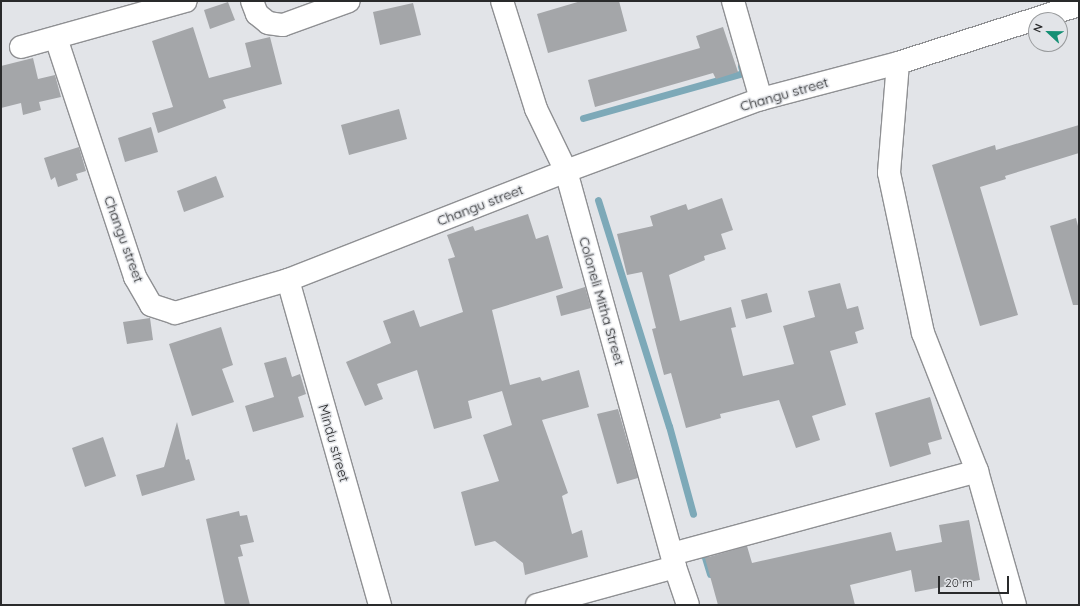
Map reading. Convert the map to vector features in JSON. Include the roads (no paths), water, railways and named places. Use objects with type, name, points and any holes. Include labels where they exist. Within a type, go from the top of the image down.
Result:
[{"type":"street","points":[[21,47],[186,1]]},
{"type":"street","points":[[252,1],[257,14],[268,23],[283,25],[349,1]]},
{"type":"street","name":"Coloneli Mitha Street","points":[[502,1],[536,109],[566,171],[674,560],[688,605]]},
{"type":"street","points":[[733,1],[761,99]]},
{"type":"street","name":"Changu street","points":[[56,38],[135,277],[151,305],[175,313],[288,280],[566,171],[761,99],[898,63],[1079,5]]},
{"type":"street","points":[[898,63],[889,173],[923,333],[977,471],[1015,605]]},
{"type":"street","name":"Mindu street","points":[[288,280],[380,605]]},
{"type":"street","points":[[537,605],[674,560],[977,471]]},
{"type":"waterway","points":[[583,118],[743,73],[741,66]]},
{"type":"waterway","points":[[598,200],[669,426],[693,514]]},
{"type":"waterway","points":[[703,551],[710,574]]}]
